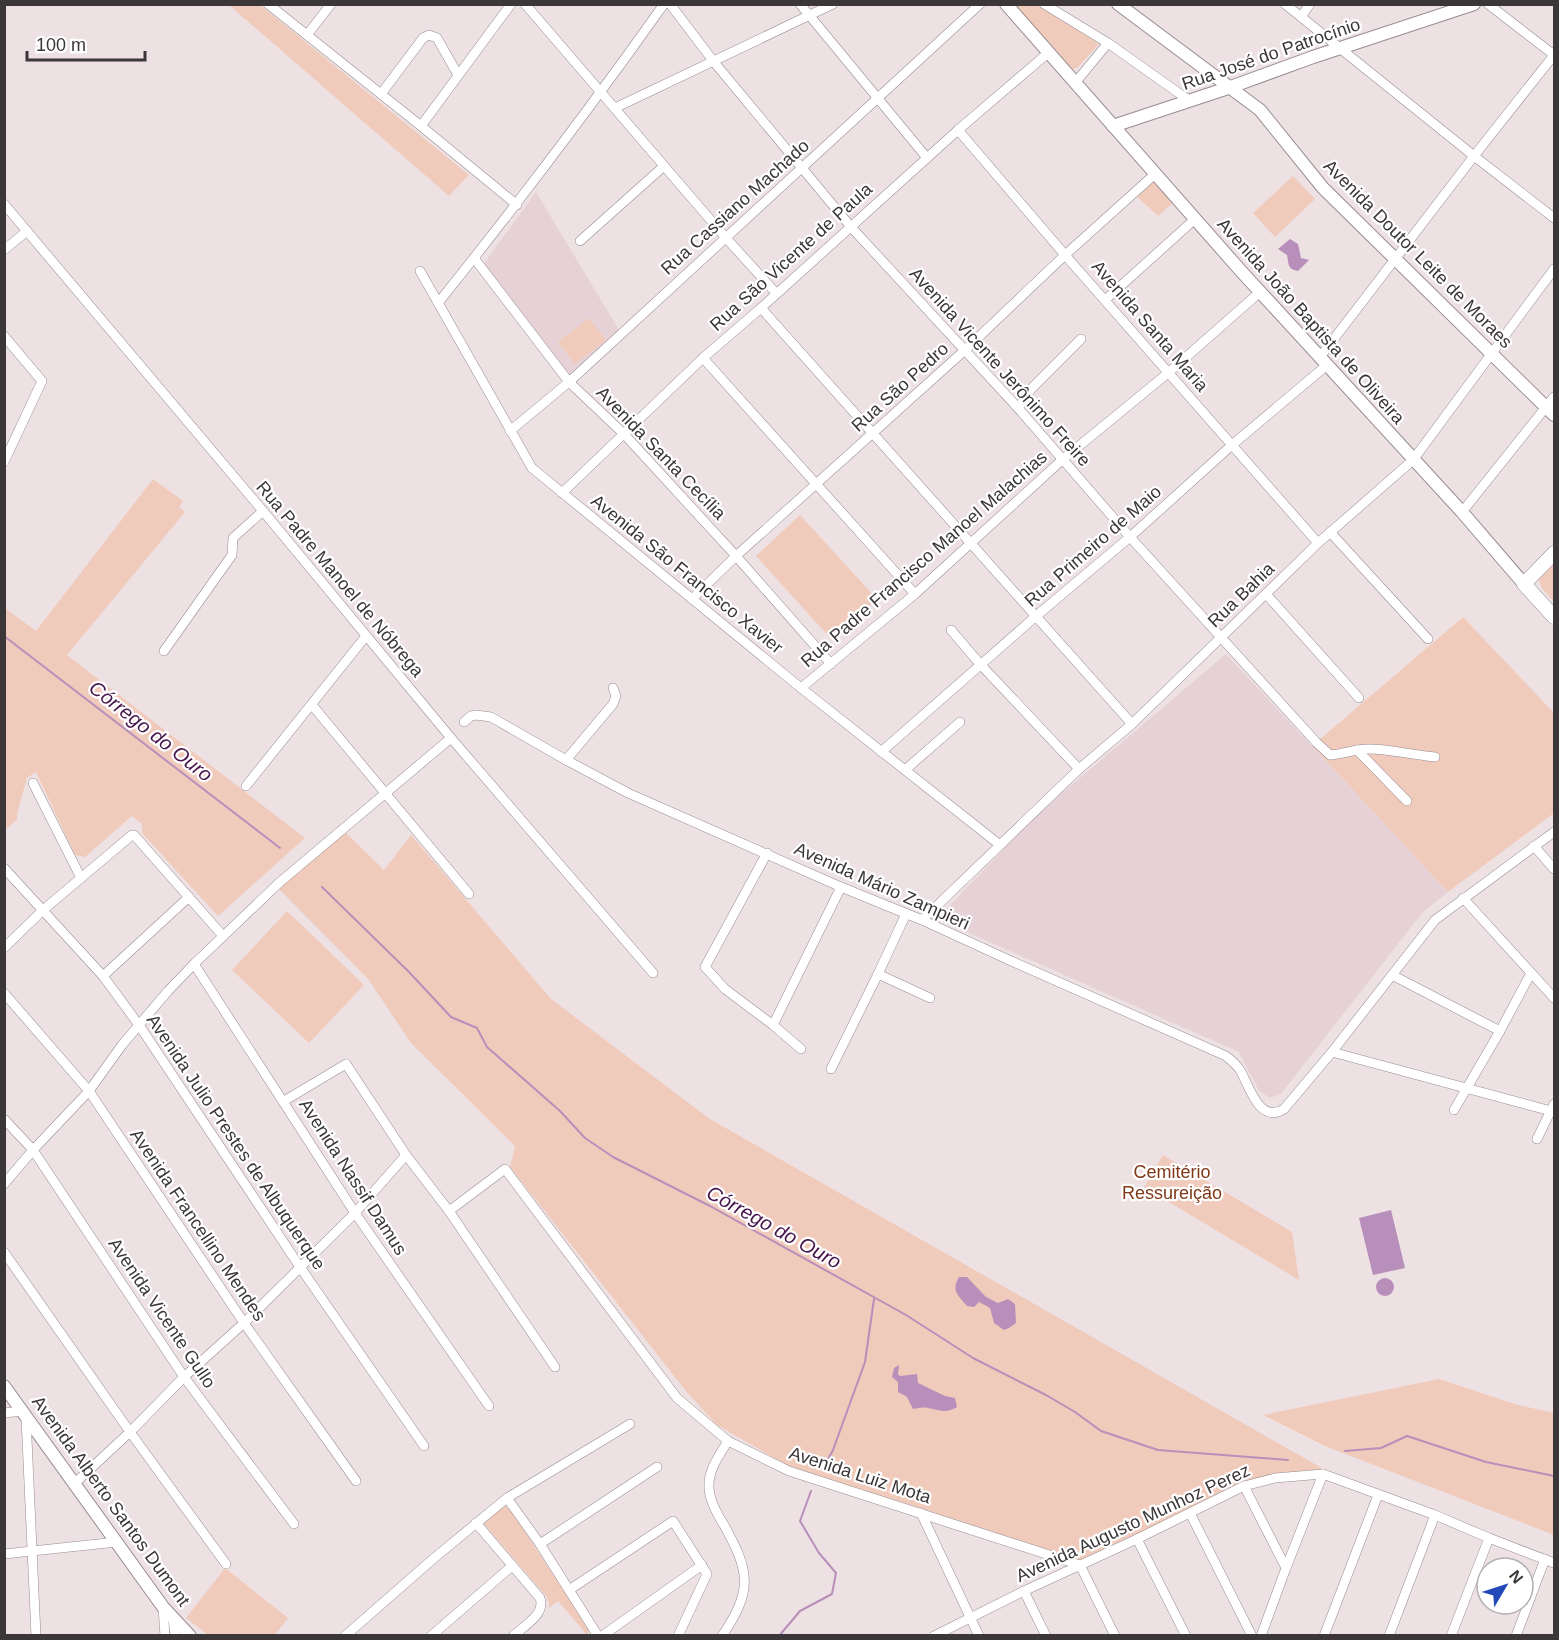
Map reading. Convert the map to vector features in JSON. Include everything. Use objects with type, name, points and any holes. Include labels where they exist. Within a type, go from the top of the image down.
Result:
[{"type":"main road","points":[[1554,553],[1524,584],[1554,616]]},
{"type":"street","points":[[268,4],[517,205]]},
{"type":"street","points":[[307,35],[331,4]]},
{"type":"street","points":[[421,126],[511,4]]},
{"type":"street","points":[[525,4],[776,293]]},
{"type":"street","points":[[438,303],[517,205],[601,93],[663,4]]},
{"type":"street","name":"Avenida Vicente Jerônimo Freire","points":[[670,4],[714,62],[851,227],[1018,408],[1130,537],[1316,742],[1330,755],[1358,750]]},
{"type":"street","points":[[800,4],[927,158]]},
{"type":"street","points":[[615,108],[833,4]]},
{"type":"street","name":"Rua Cassiano Machado","points":[[510,431],[569,382],[980,4]]},
{"type":"street","name":"Avenida João Baptista de Oliveira","points":[[1006,4],[1260,292],[1524,584]]},
{"type":"street","points":[[1044,4],[1108,43],[1190,100]]},
{"type":"street","name":"Avenida Doutor Leite de Moraes","points":[[1118,4],[1260,110],[1323,188],[1491,353],[1552,406]]},
{"type":"street","points":[[1285,4],[1554,218]]},
{"type":"street","points":[[1301,17],[1311,4]]},
{"type":"street","name":"Rua José do Patrocínio","points":[[1113,126],[1474,4]]},
{"type":"street","points":[[1488,4],[1554,55]]},
{"type":"street","points":[[381,94],[423,38],[429,35],[437,38],[458,75]]},
{"type":"street","points":[[1075,83],[1108,43]]},
{"type":"street","name":"Rua São Vicente de Paula","points":[[562,493],[703,358],[958,130],[1048,53]]},
{"type":"street","name":"Rua Primeiro de Maio","points":[[881,752],[1130,537],[1324,361],[1395,260],[1554,55]]},
{"type":"street","name":"Avenida Santa Maria","points":[[958,130],[1318,543]]},
{"type":"street","points":[[580,241],[664,166]]},
{"type":"street","name":"Rua São Pedro","points":[[692,599],[736,556],[965,350],[1155,174]]},
{"type":"street","name":"Rua Padre Manoel de Nóbrega","points":[[4,204],[451,738],[653,973]]},
{"type":"street","points":[[1105,300],[1195,219]]},
{"type":"street","points":[[4,250],[27,231]]},
{"type":"street","name":"Avenida Santa Cecília","points":[[474,258],[569,382],[624,434],[831,663]]},
{"type":"street","name":"Rua Bahia","points":[[922,920],[1079,769],[1132,724],[1318,543],[1413,460],[1554,269]]},
{"type":"street","name":"Avenida São Francisco Xavier","points":[[420,271],[532,468],[801,688],[1000,845]]},
{"type":"street","name":"Rua Padre Francisco Manoel Malachias","points":[[801,688],[915,594],[1062,460],[1168,373],[1260,292]]},
{"type":"street","points":[[761,308],[1132,724]]},
{"type":"street","points":[[4,336],[42,381],[4,462]]},
{"type":"street","points":[[1018,408],[1031,389],[1081,339]]},
{"type":"street","points":[[703,358],[915,594]]},
{"type":"street","points":[[1009,399],[1031,389]]},
{"type":"street","points":[[1461,512],[1552,406]]},
{"type":"street","points":[[164,651],[232,555],[233,538],[263,512]]},
{"type":"street","points":[[1330,532],[1428,639]]},
{"type":"street","points":[[1266,594],[1359,698]]},
{"type":"street","points":[[951,630],[1079,769]]},
{"type":"street","points":[[246,786],[366,636]]},
{"type":"street","points":[[566,760],[613,704],[616,696],[613,688]]},
{"type":"street","points":[[312,705],[384,794],[470,894]]},
{"type":"street","name":"Avenida Mário Zampieri","points":[[464,722],[476,715],[491,717],[628,793],[841,887],[922,920],[1226,1056],[1240,1070],[1259,1107],[1268,1113],[1276,1113],[1284,1109],[1332,1052]]},
{"type":"street","points":[[905,770],[960,722]]},
{"type":"street","points":[[4,1184],[89,1091],[122,1045],[194,964],[280,882],[451,738]]},
{"type":"street","points":[[1358,750],[1370,749],[1435,757]]},
{"type":"street","points":[[1358,750],[1407,801]]},
{"type":"street","points":[[33,783],[81,878]]},
{"type":"street","points":[[1537,1138],[1553,1108],[1466,1089],[1332,1052],[1435,920],[1554,832]]},
{"type":"street","points":[[4,948],[43,910],[129,836],[134,835],[223,936]]},
{"type":"street","points":[[1534,846],[1554,869]]},
{"type":"street","points":[[767,853],[705,967],[725,989],[801,1049]]},
{"type":"street","name":"Avenida Julio Prestes de Albuquerque","points":[[4,868],[103,976],[140,1025],[300,1267],[424,1446]]},
{"type":"street","points":[[773,1025],[841,887]]},
{"type":"street","points":[[103,976],[189,897]]},
{"type":"street","points":[[1463,898],[1554,998]]},
{"type":"street","points":[[831,1069],[906,914]]},
{"type":"street","name":"Avenida Nassif Damus","points":[[194,964],[355,1213],[489,1406]]},
{"type":"street","points":[[1454,1110],[1531,973]]},
{"type":"street","points":[[878,974],[930,998]]},
{"type":"street","points":[[1392,975],[1500,1031]]},
{"type":"street","name":"Avenida Francellino Mendes","points":[[4,993],[89,1091],[244,1323],[356,1481]]},
{"type":"street","points":[[284,1101],[346,1064],[406,1155],[449,1212],[555,1367]]},
{"type":"street","name":"Avenida Vicente Gullo","points":[[4,1119],[33,1150],[184,1377],[294,1524]]},
{"type":"street","points":[[75,1483],[184,1377],[244,1323],[355,1213],[406,1155]]},
{"type":"street","name":"Avenida Luiz Mota","points":[[449,1212],[505,1168],[677,1398],[729,1441],[789,1472],[1080,1565]]},
{"type":"street","points":[[4,1252],[226,1564]]},
{"type":"street","name":"Avenida Alberto Santos Dumont","points":[[4,1386],[163,1606],[190,1635]]},
{"type":"street","points":[[4,1413],[24,1413],[36,1635]]},
{"type":"street","points":[[345,1635],[507,1498],[630,1424]]},
{"type":"street","points":[[722,1635],[739,1609],[744,1579],[741,1559],[717,1513],[709,1487],[710,1477],[717,1460],[729,1441]]},
{"type":"street","points":[[540,1544],[657,1467]]},
{"type":"street","points":[[1261,1635],[1323,1474]]},
{"type":"street","name":"Avenida Augusto Munhoz Perez","points":[[934,1635],[1244,1486],[1275,1478],[1323,1474],[1435,1515],[1554,1563]]},
{"type":"street","points":[[1244,1486],[1286,1568]]},
{"type":"street","points":[[1324,1635],[1378,1495]]},
{"type":"street","points":[[507,1498],[600,1635],[702,1565]]},
{"type":"street","points":[[921,1513],[979,1635]]},
{"type":"street","points":[[1190,1513],[1252,1635]]},
{"type":"street","points":[[1389,1635],[1435,1515]]},
{"type":"street","points":[[569,1590],[673,1521],[707,1574],[678,1635]]},
{"type":"street","points":[[476,1522],[542,1603],[540,1612],[513,1635]]},
{"type":"street","points":[[1451,1635],[1489,1538]]},
{"type":"street","points":[[1137,1539],[1186,1635]]},
{"type":"street","points":[[4,1554],[117,1542]]},
{"type":"street","points":[[1516,1635],[1545,1559]]},
{"type":"street","points":[[1080,1565],[1115,1635]]},
{"type":"street","points":[[431,1635],[512,1566]]},
{"type":"street","points":[[1024,1591],[1046,1635]]},
{"type":"street","points":[[163,1606],[165,1635]]},
{"type":"street","points":[[173,1618],[175,1635]]},
{"type":"shaded area","points":[[536,192],[619,330],[570,375],[483,265]]},
{"type":"shaded area","points":[[1290,239],[1298,244],[1301,258],[1309,260],[1298,271],[1290,267],[1287,255],[1278,249]]},
{"type":"shaded area","points":[[1226,654],[1448,892],[1422,913],[1281,1094],[1270,1098],[1259,1091],[1239,1052],[937,919],[1035,816]]},
{"type":"shaded area","points":[[1391,1210],[1405,1268],[1373,1275],[1359,1218]]},
{"type":"shaded area","points":[[959,1277],[967,1277],[986,1297],[998,1303],[1008,1299],[1015,1304],[1016,1323],[1004,1330],[994,1323],[990,1308],[979,1302],[974,1307],[967,1306],[958,1296],[956,1289]]},
{"type":"shaded area","points":[[1385,1278],[1391,1281],[1394,1287],[1391,1293],[1385,1296],[1379,1293],[1376,1287],[1379,1281]]},
{"type":"shaded area","points":[[899,1365],[898,1374],[900,1376],[917,1374],[918,1383],[945,1396],[955,1398],[957,1407],[946,1411],[913,1409],[907,1397],[898,1392],[898,1382],[892,1377],[894,1368]]},
{"type":"green space","points":[[229,5],[260,5],[469,175],[449,196]]},
{"type":"green space","points":[[1013,5],[1038,5],[1099,44],[1078,67],[1068,68]]},
{"type":"green space","points":[[1293,176],[1315,199],[1275,237],[1253,213]]},
{"type":"green space","points":[[1154,180],[1174,202],[1158,216],[1134,194]]},
{"type":"green space","points":[[589,318],[606,340],[575,364],[558,342]]},
{"type":"green space","points":[[153,479],[183,501],[179,507],[185,512],[67,655],[305,838],[218,916],[142,833],[142,824],[132,816],[85,857],[75,855],[36,772],[27,778],[17,820],[5,830],[5,608],[36,631]]},
{"type":"green space","points":[[800,515],[877,599],[832,640],[756,556]]},
{"type":"green space","points":[[1554,560],[1554,602],[1539,581],[1541,574]]},
{"type":"green space","points":[[1463,617],[1554,713],[1554,813],[1448,892],[1312,746]]},
{"type":"green space","points":[[344,831],[384,870],[411,835],[551,999],[710,1119],[1334,1475],[1313,1471],[1241,1482],[1189,1512],[1080,1564],[923,1509],[790,1467],[717,1425],[686,1391],[510,1167],[515,1146],[411,1043],[368,979],[278,888]]},
{"type":"green space","points":[[287,911],[364,985],[309,1043],[232,970]]},
{"type":"green space","name":"Cemitério Ressureição","points":[[1163,1155],[1292,1232],[1299,1280],[1144,1187]]},
{"type":"green space","points":[[1439,1379],[1518,1405],[1554,1413],[1554,1535],[1325,1446],[1263,1415]]},
{"type":"green space","points":[[505,1506],[510,1509],[588,1628],[588,1635],[558,1601],[549,1608],[547,1597],[485,1525],[484,1521]]},
{"type":"green space","points":[[225,1568],[288,1618],[275,1635],[208,1635],[186,1618]]},
{"type":"waterway","name":"Córrego do Ouro","points":[[4,636],[280,848]]},
{"type":"waterway","name":"Córrego do Ouro","points":[[322,887],[409,972],[451,1017],[477,1028],[487,1047],[560,1111],[585,1138],[613,1157],[710,1206],[906,1315],[973,1358],[1075,1412],[1101,1431],[1158,1450],[1288,1460]]},
{"type":"waterway","points":[[825,1465],[833,1450],[865,1362],[874,1299]]},
{"type":"waterway","points":[[1345,1451],[1381,1448],[1407,1436],[1486,1462],[1554,1476]]},
{"type":"waterway","points":[[779,1636],[800,1611],[832,1594],[836,1573],[819,1553],[800,1521],[811,1491]]}]
